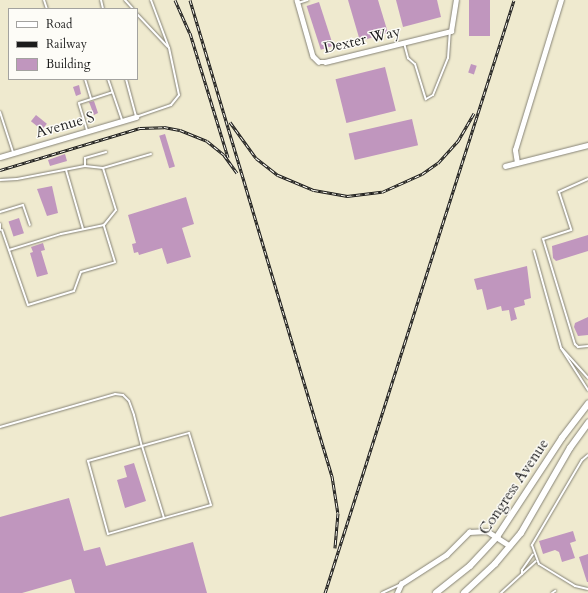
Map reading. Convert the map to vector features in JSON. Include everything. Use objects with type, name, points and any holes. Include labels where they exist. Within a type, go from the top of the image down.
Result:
[{"type":"street","points":[[451,31],[456,0]]},
{"type":"street","points":[[517,163],[514,150],[561,0]]},
{"type":"street","name":"Dexter Way","points":[[298,1],[314,56],[319,62],[451,31]]},
{"type":"street","name":"Avenue S","points":[[0,157],[136,117]]},
{"type":"street","points":[[505,166],[588,145]]},
{"type":"street","name":"Congress Avenue","points":[[436,593],[470,566],[497,537],[562,438],[588,404]]},
{"type":"street","name":"Congress Avenue","points":[[464,593],[490,569],[510,546],[588,423]]},
{"type":"street","points":[[397,593],[401,584],[446,555],[469,532],[487,531],[510,546]]},
{"type":"lane","points":[[125,0],[132,8]]},
{"type":"lane","points":[[126,80],[136,117],[171,105],[179,95],[169,48],[151,0]]},
{"type":"lane","points":[[298,1],[308,0]]},
{"type":"lane","points":[[138,15],[169,48]]},
{"type":"lane","points":[[404,42],[408,58],[415,64],[425,99],[430,98],[448,58],[451,31]]},
{"type":"lane","points":[[85,80],[91,99]]},
{"type":"lane","points":[[108,80],[122,121]]},
{"type":"lane","points":[[87,131],[79,103],[112,92]]},
{"type":"lane","points":[[0,112],[13,153]]},
{"type":"lane","points":[[85,166],[85,158],[106,152]]},
{"type":"lane","points":[[0,180],[17,180],[85,166],[103,168],[151,154]]},
{"type":"lane","points":[[9,250],[84,229],[104,225],[116,210],[103,168]]},
{"type":"lane","points":[[66,170],[84,229]]},
{"type":"lane","points":[[588,179],[559,192],[571,230],[543,239],[575,344],[578,347],[588,346]]},
{"type":"lane","points":[[0,212],[23,205],[30,225]]},
{"type":"lane","points":[[0,224],[28,305],[74,291],[81,272],[115,262],[104,225]]},
{"type":"lane","points":[[534,251],[561,348],[588,390]]},
{"type":"lane","points":[[561,348],[588,378]]},
{"type":"lane","points":[[0,427],[116,394],[123,395],[129,401],[164,518]]},
{"type":"lane","points":[[189,433],[211,505],[108,534],[88,461],[142,446],[189,433]]},
{"type":"lane","points":[[588,455],[582,460],[532,545],[533,554],[536,561],[575,586],[588,589]]},
{"type":"lane","points":[[522,574],[522,570],[533,554]]},
{"type":"lane","points":[[501,593],[536,561]]},
{"type":"lane","points":[[382,593],[401,584]]},
{"type":"building","points":[[348,0],[378,0],[388,33],[360,41]]},
{"type":"building","points":[[396,0],[437,0],[441,17],[403,27]]},
{"type":"building","points":[[469,0],[490,0],[490,36],[469,36]]},
{"type":"building","points":[[319,2],[333,46],[321,50],[307,6]]},
{"type":"building","points":[[471,64],[477,66],[474,74],[468,73]]},
{"type":"building","points":[[385,67],[396,111],[346,123],[336,79]]},
{"type":"building","points":[[79,85],[81,94],[76,96],[73,87]]},
{"type":"building","points":[[94,101],[98,113],[94,115],[89,102]]},
{"type":"building","points":[[36,115],[47,124],[42,130],[31,121]]},
{"type":"building","points":[[412,119],[418,145],[355,160],[349,134]]},
{"type":"building","points":[[165,134],[175,167],[169,168],[159,136]]},
{"type":"building","points":[[65,154],[67,161],[50,166],[48,160]]},
{"type":"building","points":[[52,186],[58,213],[47,216],[37,189]]},
{"type":"building","points":[[186,197],[194,224],[182,228],[191,257],[167,264],[162,248],[139,255],[138,252],[134,253],[132,244],[136,243],[128,215]]},
{"type":"building","points":[[19,218],[24,233],[13,237],[9,221]]},
{"type":"building","points":[[588,235],[588,251],[556,261],[553,258],[552,246]]},
{"type":"building","points":[[43,243],[45,250],[41,251],[48,274],[37,277],[30,253],[33,252],[31,247]]},
{"type":"building","points":[[527,266],[531,298],[524,300],[525,305],[514,308],[517,319],[511,321],[509,310],[502,311],[501,306],[487,310],[482,289],[477,290],[474,279]]},
{"type":"building","points":[[588,317],[588,335],[578,336],[574,327],[575,323]]},
{"type":"building","points":[[134,463],[146,501],[125,508],[117,480],[127,477],[124,466]]},
{"type":"building","points":[[69,498],[84,551],[100,547],[106,566],[193,542],[207,593],[75,593],[71,579],[22,593],[0,593],[0,517]]},
{"type":"building","points":[[573,531],[576,541],[570,543],[575,558],[562,562],[559,552],[555,550],[543,554],[539,541]]},
{"type":"building","points":[[588,554],[588,582],[587,582],[579,557]]},
{"type":"railway","points":[[175,0],[190,33],[228,157]]},
{"type":"railway","points":[[190,0],[332,476],[338,513],[335,548]]},
{"type":"railway","points":[[325,593],[514,0]]},
{"type":"railway","points":[[230,122],[256,158],[278,175],[314,190],[347,196],[382,192],[422,174],[438,163],[458,141],[474,113]]},
{"type":"railway","points":[[0,170],[140,128],[164,127],[180,130],[207,141],[224,155],[237,173]]}]
